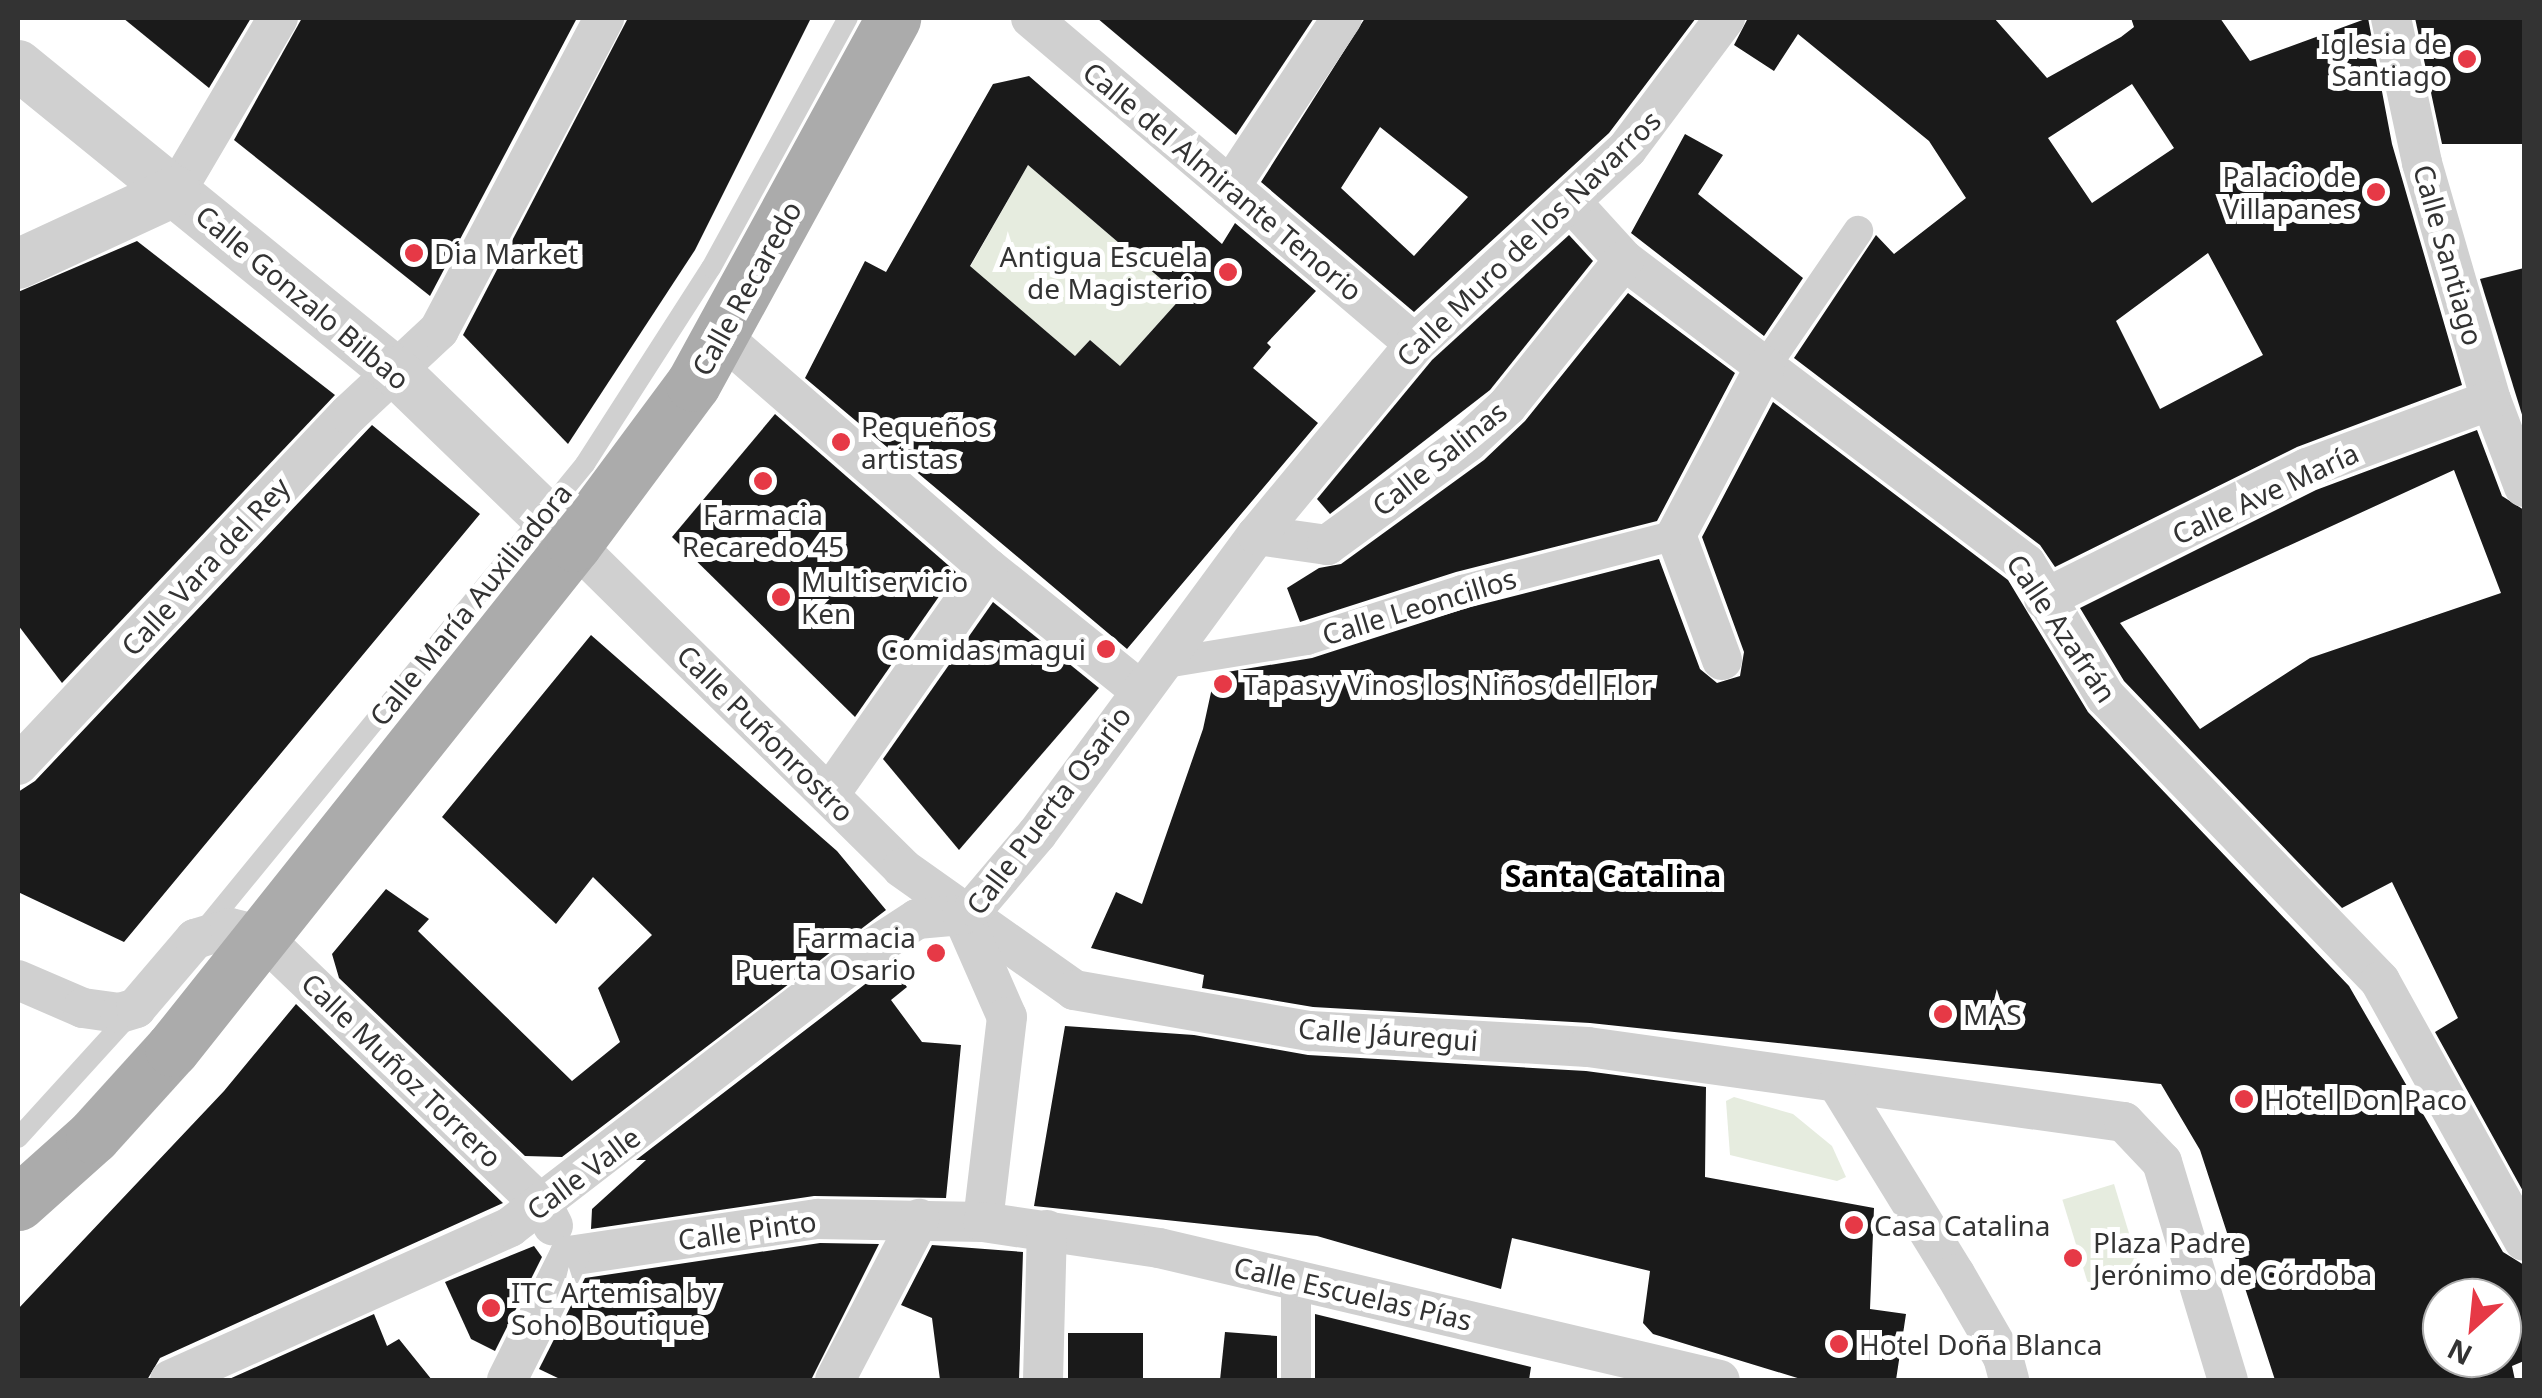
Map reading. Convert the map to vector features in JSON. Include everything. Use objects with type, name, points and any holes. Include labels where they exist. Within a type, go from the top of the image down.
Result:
[{"type":"main road","name":"Calle Recaredo","points":[[559,530],[721,336],[893,18]]},
{"type":"main road","name":"Calle María Auxiliadora","points":[[18,1203],[93,1136],[172,1048],[260,936],[559,530]]},
{"type":"street","points":[[18,264],[176,190],[278,18]]},
{"type":"street","name":"Calle Vara del Rey","points":[[18,765],[395,371],[439,330],[604,18]]},
{"type":"street","name":"Calle del Almirante Tenorio","points":[[1030,18],[1415,344]]},
{"type":"street","points":[[1230,187],[1342,18]]},
{"type":"street","name":"Calle Muro de los Navarros","points":[[1150,677],[1257,534],[1415,344],[1572,204],[1652,122],[1725,18]]},
{"type":"street","name":"Calle Santiago","points":[[2391,18],[2422,163],[2491,400],[2524,487]]},
{"type":"street","name":"Calle Gonzalo Bilbao","points":[[18,65],[395,371],[559,530]]},
{"type":"street","name":"Calle Azafrán","points":[[1572,204],[1624,260],[1990,533],[2026,564],[2104,696],[2380,981],[2524,1242]]},
{"type":"street","points":[[1722,660],[1676,535],[1765,367],[1858,231]]},
{"type":"street","name":"Calle Salinas","points":[[1257,534],[1326,546],[1468,442],[1507,406],[1624,260]]},
{"type":"street","points":[[721,336],[988,568],[1150,677]]},
{"type":"street","name":"Calle Ave María","points":[[2044,599],[2307,468],[2491,400]]},
{"type":"street","name":"Calle Puñonrostro","points":[[559,530],[902,868],[962,915]]},
{"type":"street","name":"Calle Leoncillos","points":[[1150,677],[1306,640],[1462,590],[1676,535]]},
{"type":"street","points":[[829,794],[988,568]]},
{"type":"street","name":"Calle Puerta Osario","points":[[982,1222],[1007,1017],[962,915],[1037,834],[1150,677]]},
{"type":"street","name":"Calle Jáuregui","points":[[962,915],[1074,990],[1310,1031],[1588,1047],[1838,1084]]},
{"type":"street","name":"Calle Valle","points":[[170,1380],[510,1227],[543,1206],[871,949],[916,919],[962,915]]},
{"type":"street","points":[[195,940],[230,928],[260,936]]},
{"type":"street","name":"Calle Muñoz Torrero","points":[[260,936],[543,1206]]},
{"type":"street","name":"Calle María Auxiliadora","points":[[136,1008],[195,940]]},
{"type":"street","points":[[18,980],[103,1014],[136,1008]]},
{"type":"street","points":[[1838,1084],[1974,1308],[2009,1380]]},
{"type":"street","points":[[1838,1084],[2124,1122],[2162,1162],[2228,1380]]},
{"type":"street","points":[[507,1380],[569,1256],[543,1206]]},
{"type":"street","name":"Calle Pinto","points":[[569,1256],[818,1218],[982,1222]]},
{"type":"street","points":[[834,1380],[919,1218]]},
{"type":"street","name":"Calle Escuelas Pías","points":[[982,1222],[1047,1230],[1296,1280],[1720,1380]]},
{"type":"street","points":[[1043,1380],[1047,1230]]},
{"type":"street","points":[[1296,1280],[1296,1380]]},
{"type":"lane","name":"Calle María Auxiliadora","points":[[195,940],[559,530],[585,464],[712,268],[848,18]]},
{"type":"lane","name":"Calle María Auxiliadora","points":[[18,1138],[136,1008]]},
{"type":"shaded area","points":[[1028,165],[1182,297],[1120,366],[1090,340],[1075,356],[970,267]]},
{"type":"shaded area","points":[[1734,1097],[1793,1114],[1832,1146],[1846,1177],[1837,1181],[1730,1155],[1726,1101]]},
{"type":"shaded area","points":[[2114,1184],[2140,1268],[2088,1284],[2062,1200]]},
{"type":"building","points":[[123,18],[251,18],[209,88]]},
{"type":"building","points":[[302,18],[577,18],[430,296],[234,140]]},
{"type":"building","points":[[628,18],[811,18],[695,250],[568,444],[463,335]]},
{"type":"building","points":[[1097,18],[1314,18],[1236,135]]},
{"type":"building","points":[[1365,18],[1696,18],[1609,133],[1414,312],[1261,182]],"holes":[[[1380,127],[1468,197],[1414,256],[1341,188]]]},
{"type":"building","points":[[1748,18],[1994,18],[2047,78],[2121,37],[2134,27],[2131,18],[2220,18],[2250,61],[2368,18],[2392,144],[2462,385],[2297,447],[2055,567],[2040,545],[1794,358],[1876,235],[1894,254],[1966,198],[1929,141],[1798,34],[1774,71],[1734,45]],"holes":[[[2132,84],[2174,148],[2092,203],[2048,138]],[[2208,253],[2263,355],[2160,409],[2116,321]]]},
{"type":"building","name":"Iglesia de Santiago","points":[[2415,18],[2524,18],[2524,144],[2442,144]]},
{"type":"building","points":[[1029,76],[1222,244],[1235,223],[1316,291],[1267,343],[1271,347],[1253,368],[1318,423],[1127,649],[805,378],[865,261],[886,272],[993,84]],"holes":[[[1028,165],[1182,297],[1120,366],[1090,340],[1075,356],[970,266]]]},
{"type":"building","points":[[1685,134],[1723,155],[1698,194],[1803,278],[1764,336],[1631,233]]},
{"type":"building","points":[[1569,235],[1593,261],[1490,390],[1330,514],[1317,499],[1432,360]]},
{"type":"building","points":[[137,241],[335,395],[62,683],[18,625],[18,292]]},
{"type":"building","points":[[2524,268],[2524,421],[2480,279]]},
{"type":"building","points":[[1628,293],[1735,373],[1657,521],[1456,572],[1300,622],[1287,588],[1319,568],[1341,564],[1484,460],[1525,421]]},
{"type":"building","points":[[1773,402],[2008,580],[2088,712],[2349,986],[2503,1252],[2524,1265],[2522,1362],[2522,1278],[2422,1278],[2422,1378],[2515,1380],[2275,1380],[2200,1150],[2161,1084],[1590,1023],[1313,1007],[1202,988],[1204,975],[1091,948],[1116,892],[1142,904],[1203,729],[1215,674],[1312,658],[1467,608],[1659,559],[1700,669],[1717,683],[1740,676],[1744,652],[1702,537]]},
{"type":"building","points":[[775,414],[956,572],[855,717],[672,537]]},
{"type":"building","points":[[372,425],[480,514],[124,942],[18,892],[18,792],[35,781]]},
{"type":"building","points":[[2477,430],[2502,496],[2524,510],[2524,1193],[2435,1032],[2458,1018],[2392,882],[2342,908],[2124,681],[2080,608],[2316,490]],"holes":[[[2454,470],[2501,593],[2310,658],[2200,729],[2120,623]]]},
{"type":"building","points":[[993,602],[1099,688],[959,850],[883,759]]},
{"type":"building","points":[[591,635],[837,851],[886,910],[562,1157],[525,1156],[339,978],[332,954],[386,889],[429,919],[418,931],[572,1081],[620,1042],[598,988],[652,935],[593,877],[556,924],[442,817]]},
{"type":"building","points":[[890,965],[907,987],[891,1000],[922,1042],[961,1045],[946,1198],[814,1196],[591,1229],[592,1209],[646,1160],[636,1160]]},
{"type":"building","points":[[296,1004],[503,1203],[160,1358],[147,1380],[18,1380],[18,1309],[224,1091]]},
{"type":"building","points":[[1065,1026],[1194,1035],[1308,1055],[1586,1071],[1706,1087],[1705,1177],[1874,1208],[1870,1309],[1906,1314],[1896,1380],[1804,1380],[1653,1334],[1643,1323],[1650,1271],[1512,1238],[1501,1289],[1317,1236],[1034,1206]]},
{"type":"building","points":[[820,1243],[879,1244],[811,1380],[562,1380],[539,1369],[585,1278]]},
{"type":"building","points":[[932,1245],[1023,1252],[1019,1380],[940,1380],[932,1318],[901,1305]]},
{"type":"building","name":"ITC Artemisa by Soho Boutique","points":[[534,1246],[542,1257],[495,1351],[471,1339],[445,1282]]},
{"type":"building","points":[[374,1314],[387,1346],[399,1339],[432,1380],[227,1380]]},
{"type":"building","points":[[1315,1314],[1531,1367],[1529,1380],[1315,1380]]},
{"type":"building","points":[[1225,1332],[1277,1336],[1277,1380],[1220,1380]]},
{"type":"building","points":[[1068,1333],[1143,1333],[1143,1380],[1068,1380]]},
{"type":"place","name":"Iglesia de Santiago","points":[[2467,59]]},
{"type":"place","name":"Palacio de Villapanes","points":[[2376,192]]},
{"type":"place","name":"Dia Market","points":[[414,253]]},
{"type":"place","name":"Antigua Escuela de Magisterio","points":[[1228,272]]},
{"type":"place","name":"Pequeños artistas","points":[[841,442]]},
{"type":"place","name":"Farmacia Recaredo 45","points":[[763,481]]},
{"type":"place","name":"Multiservicio Ken","points":[[781,597]]},
{"type":"place","name":"Comidas magui","points":[[1106,649]]},
{"type":"place","name":"Tapas y Vinos los Niños del Flor","points":[[1223,684]]},
{"type":"place","name":"Farmacia Puerta Osario","points":[[936,953]]},
{"type":"place","name":"MAS","points":[[1943,1014]]},
{"type":"place","name":"Hotel Don Paco","points":[[2244,1099]]},
{"type":"place","name":"Casa Catalina","points":[[1854,1225]]},
{"type":"place","name":"Plaza Padre Jerónimo de Córdoba","points":[[2073,1258]]},
{"type":"place","name":"ITC Artemisa by Soho Boutique","points":[[491,1308]]},
{"type":"place","name":"Hotel Doña Blanca","points":[[1839,1344]]},
{"type":"district","name":"Santa Catalina","points":[[1613,876]]}]
